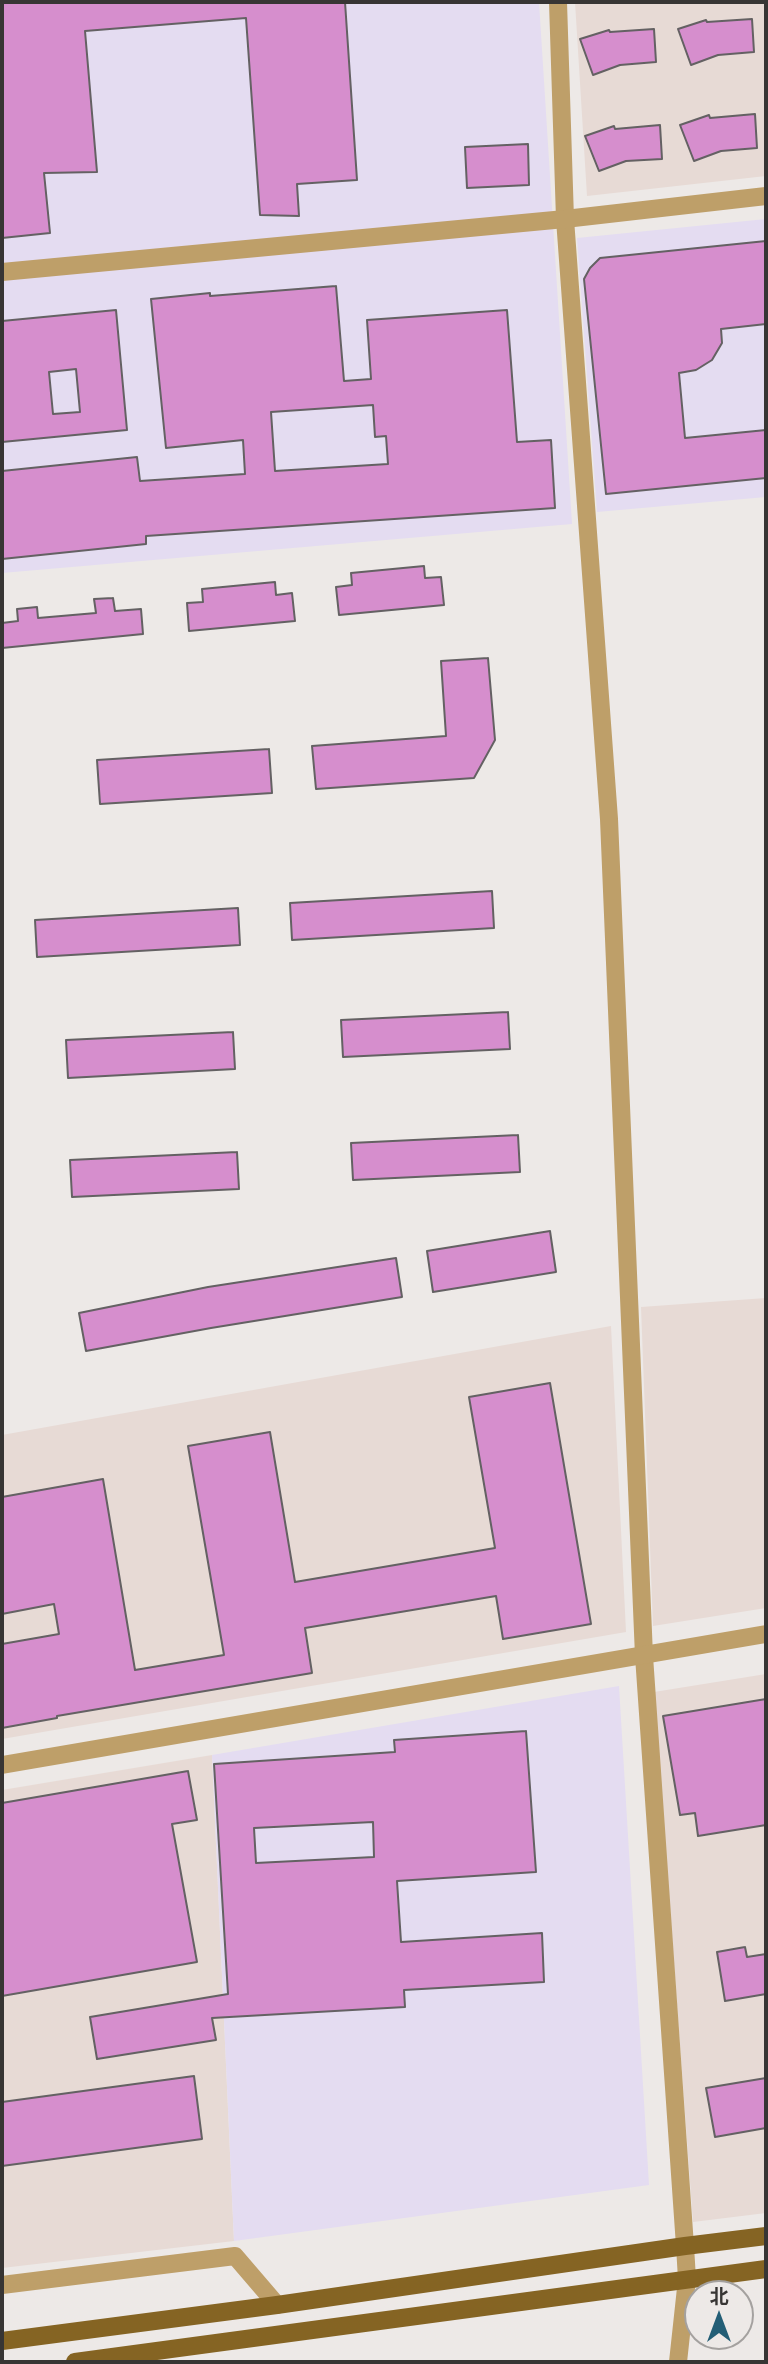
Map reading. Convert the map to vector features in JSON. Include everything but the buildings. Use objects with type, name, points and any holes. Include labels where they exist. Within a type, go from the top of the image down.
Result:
[{"type":"main road","points":[[2,2340],[277,2305],[766,2236]]},
{"type":"main road","points":[[75,2362],[285,2336],[766,2269]]},
{"type":"street","points":[[558,2],[565,219],[609,819],[644,1656],[687,2279],[678,2362]]},
{"type":"street","points":[[2,272],[565,219],[766,196]]},
{"type":"street","points":[[2,1765],[766,1634]]},
{"type":"street","points":[[2,2285],[235,2256],[277,2305]]},
{"type":"shaded area","points":[[2,2],[539,2],[572,524],[2,573]]},
{"type":"shaded area","points":[[575,2],[766,2],[766,176],[587,196]]},
{"type":"shaded area","points":[[766,219],[766,497],[597,512],[577,238]]},
{"type":"shaded area","points":[[766,1298],[766,1608],[653,1626],[641,1307]]},
{"type":"shaded area","points":[[611,1326],[626,1632],[2,1739],[2,1435]]},
{"type":"shaded area","points":[[766,1674],[766,2213],[693,2222],[654,1692]]},
{"type":"shaded area","points":[[619,1686],[649,2185],[234,2241],[212,1755]]},
{"type":"shaded area","points":[[212,1755],[234,2241],[2,2268],[2,1790]]}]
